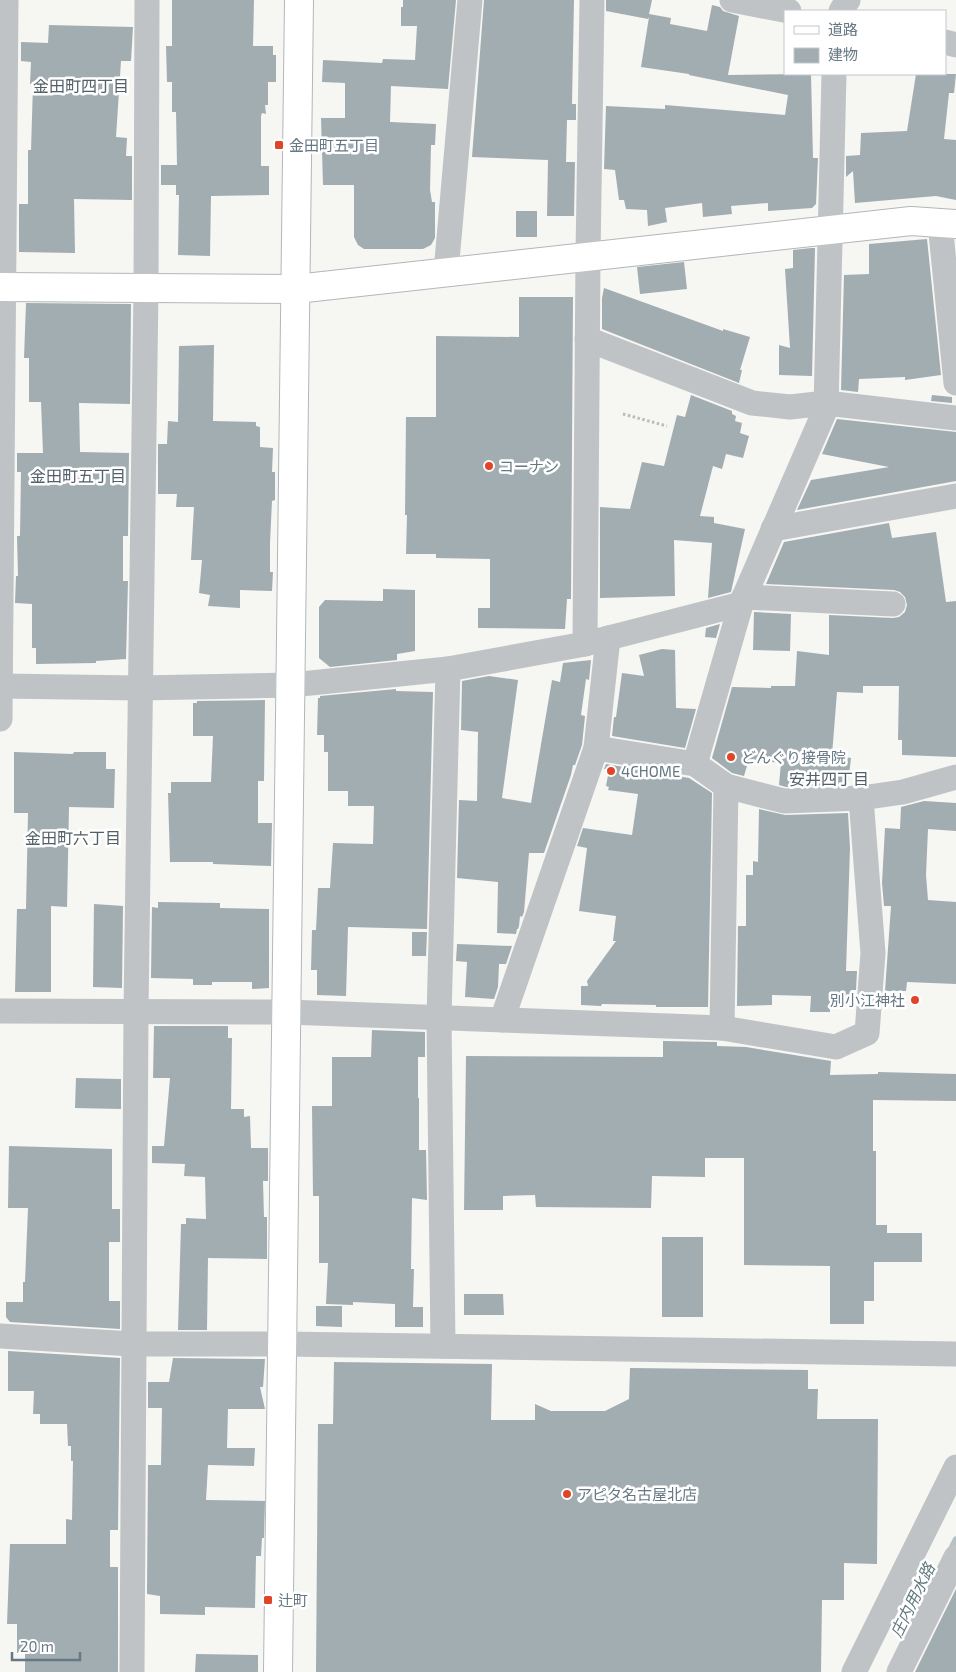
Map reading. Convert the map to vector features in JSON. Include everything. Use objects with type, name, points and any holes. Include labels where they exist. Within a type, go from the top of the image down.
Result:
[{"type":"street","points":[[0,719],[2,287],[6,0]]},
{"type":"street","points":[[132,1672],[133,1344],[139,688],[146,288],[147,0]]},
{"type":"street","points":[[278,1672],[299,0]]},
{"type":"street","points":[[446,272],[470,0]]},
{"type":"street","points":[[584,644],[592,0]]},
{"type":"street","points":[[732,0],[784,10]]},
{"type":"street","points":[[695,764],[743,600],[826,408],[834,75]]},
{"type":"street","points":[[2,287],[296,289],[911,221],[948,224],[956,383]]},
{"type":"street","points":[[587,339],[752,403],[790,407],[826,403],[956,418]]},
{"type":"street","points":[[773,529],[956,496]]},
{"type":"street","points":[[0,686],[139,688],[291,685],[448,669],[584,644],[743,600],[893,604]]},
{"type":"street","points":[[502,1020],[596,748],[608,638]]},
{"type":"street","points":[[442,1346],[439,1018],[448,669]]},
{"type":"street","points":[[596,748],[695,764],[726,786],[784,801],[861,798],[904,792],[956,777]]},
{"type":"street","points":[[722,1028],[726,786]]},
{"type":"street","points":[[0,1011],[287,1012],[722,1028],[836,1046],[867,1033],[873,953],[861,798]]},
{"type":"street","points":[[0,1336],[133,1344],[283,1344],[956,1354]]},
{"type":"street","points":[[854,1672],[956,1467]]},
{"type":"street","points":[[899,1672],[956,1557]]},
{"type":"path","points":[[622,414],[666,426]]},
{"type":"building","points":[[172,0],[254,0],[253,46],[273,46],[273,55],[276,55],[276,82],[268,82],[268,105],[265,105],[266,114],[262,113],[261,116],[261,166],[269,166],[269,195],[211,196],[210,256],[178,255],[179,195],[176,195],[176,185],[161,185],[161,165],[177,165],[176,112],[172,112],[172,82],[167,82],[166,46],[172,46]]},
{"type":"building","points":[[403,0],[456,0],[448,89],[391,86],[390,122],[436,124],[435,145],[431,145],[430,190],[432,202],[435,202],[435,238],[431,245],[423,249],[364,249],[358,245],[354,237],[354,185],[323,185],[321,118],[345,118],[345,83],[322,82],[323,60],[382,63],[383,59],[415,60],[417,26],[401,26]]},
{"type":"building","points":[[484,0],[574,0],[572,104],[576,104],[576,120],[567,120],[566,162],[575,162],[574,216],[547,216],[548,160],[472,157]]},
{"type":"building","points":[[606,0],[652,0],[649,14],[671,18],[670,24],[707,31],[712,5],[720,7],[723,11],[739,16],[728,75],[811,75],[813,158],[818,158],[816,204],[812,208],[768,211],[768,203],[731,206],[732,214],[703,217],[702,203],[665,208],[667,222],[648,226],[647,210],[626,209],[624,200],[619,200],[615,170],[604,169],[606,106],[665,109],[665,105],[785,115],[788,95],[689,74],[641,67],[649,17],[648,19],[606,11]]},
{"type":"building","points":[[49,25],[133,27],[131,61],[121,61],[116,137],[127,138],[126,156],[132,156],[132,200],[74,199],[75,253],[19,252],[19,204],[28,204],[28,150],[31,150],[33,84],[30,84],[31,62],[21,61],[21,42],[48,43]]},
{"type":"building","points":[[956,74],[954,93],[949,93],[944,139],[956,140],[956,200],[936,196],[855,203],[853,171],[846,177],[846,156],[860,155],[861,133],[907,131],[916,75]]},
{"type":"building","points":[[516,211],[537,211],[537,237],[516,237]]},
{"type":"building","points":[[927,239],[941,375],[905,380],[905,377],[859,379],[858,392],[841,390],[844,275],[869,274],[869,244]]},
{"type":"building","points":[[815,248],[812,376],[779,375],[779,345],[790,348],[785,269],[793,268],[793,250]]},
{"type":"building","points":[[684,262],[687,289],[640,294],[637,267]]},
{"type":"building","points":[[604,288],[723,331],[723,329],[750,337],[740,370],[742,370],[739,383],[602,329],[602,298]]},
{"type":"building","name":"コーナン","points":[[519,297],[573,297],[571,599],[567,599],[565,629],[478,628],[478,608],[490,608],[490,559],[436,558],[436,554],[406,554],[406,417],[436,417],[436,336],[519,337]]},
{"type":"building","points":[[26,303],[131,304],[130,404],[79,403],[80,452],[129,453],[128,536],[123,536],[123,581],[128,581],[126,659],[96,661],[96,663],[36,664],[36,648],[32,648],[32,604],[15,603],[16,576],[18,576],[17,536],[20,536],[21,472],[17,472],[17,453],[43,453],[41,402],[29,402],[29,358],[24,358]]},
{"type":"building","points":[[214,345],[213,421],[256,422],[256,426],[260,427],[260,447],[273,448],[272,472],[275,472],[275,500],[272,501],[270,543],[270,572],[273,572],[272,591],[240,590],[240,608],[208,606],[210,595],[199,593],[202,560],[191,560],[194,507],[176,507],[177,494],[158,494],[158,444],[167,444],[168,421],[178,422],[179,346]]},
{"type":"building","points":[[691,395],[732,411],[732,414],[736,416],[735,421],[742,423],[740,433],[749,436],[743,458],[726,454],[722,469],[713,466],[700,516],[714,517],[714,523],[745,529],[731,592],[708,598],[712,543],[674,540],[675,596],[600,598],[600,507],[630,509],[642,462],[664,466],[677,415],[685,417]]},
{"type":"building","points":[[932,395],[952,397],[952,403],[931,401]]},
{"type":"building","points":[[837,419],[956,432],[956,481],[797,510],[811,480],[889,467],[822,454]]},
{"type":"building","points":[[889,523],[892,538],[936,532],[946,602],[956,601],[956,757],[902,755],[902,740],[898,740],[899,686],[863,686],[863,693],[837,692],[832,755],[851,758],[848,784],[786,787],[779,785],[781,763],[749,759],[744,776],[732,773],[712,758],[732,687],[771,688],[771,686],[795,686],[797,651],[829,655],[829,615],[893,618],[899,617],[905,612],[907,605],[905,597],[900,592],[894,590],[766,584],[784,542]]},
{"type":"building","points":[[383,589],[415,590],[415,651],[397,654],[397,660],[330,667],[319,658],[319,607],[325,600],[383,601]]},
{"type":"building","points":[[754,612],[791,614],[790,651],[753,650]]},
{"type":"building","points":[[720,624],[716,638],[705,637],[706,628]]},
{"type":"building","points":[[662,649],[675,650],[676,708],[696,709],[685,748],[612,736],[622,673],[644,676],[639,655]]},
{"type":"building","points":[[591,660],[589,680],[586,679],[581,715],[585,716],[582,745],[575,765],[573,765],[544,853],[529,853],[524,912],[522,917],[520,916],[516,934],[497,933],[498,882],[457,878],[459,800],[477,801],[478,732],[461,730],[462,681],[489,676],[518,680],[502,798],[531,803],[552,680],[560,682],[563,663]]},
{"type":"building","points":[[396,689],[396,691],[433,692],[427,929],[348,927],[346,996],[317,995],[317,970],[311,970],[312,930],[316,930],[318,888],[330,888],[333,843],[373,844],[374,806],[348,806],[348,791],[328,791],[328,752],[324,752],[324,735],[317,735],[318,698],[320,696]]},
{"type":"building","points":[[265,700],[264,781],[258,781],[258,823],[272,823],[271,866],[213,864],[213,862],[170,862],[168,793],[171,793],[171,782],[211,782],[213,736],[193,736],[193,703],[197,703],[197,701]]},
{"type":"building","points":[[14,752],[73,754],[74,752],[106,752],[106,769],[115,769],[114,808],[69,807],[67,907],[51,906],[51,992],[15,992],[17,909],[26,909],[28,813],[14,813]]},
{"type":"building","points":[[606,764],[689,778],[712,793],[708,1007],[581,1005],[581,986],[588,986],[587,981],[616,941],[613,941],[616,916],[579,911],[587,848],[577,846],[583,828],[632,835],[638,794],[608,790],[609,787],[606,786],[609,770],[604,769]]},
{"type":"building","points":[[924,801],[956,803],[956,831],[928,829],[926,875],[928,900],[956,902],[956,984],[907,982],[906,991],[885,991],[891,906],[884,906],[882,883],[885,828],[900,829],[901,807]]},
{"type":"building","points":[[759,809],[785,815],[848,813],[850,848],[846,971],[857,971],[856,990],[851,990],[850,1001],[830,1001],[830,1012],[810,1012],[811,996],[772,995],[772,1005],[737,1006],[738,926],[746,926],[746,875],[753,875],[753,861],[758,862]]},
{"type":"building","points":[[158,902],[220,903],[220,908],[269,909],[269,988],[252,989],[252,982],[212,982],[212,985],[193,985],[193,979],[151,978],[152,907],[158,908]]},
{"type":"building","points":[[94,904],[123,906],[122,988],[93,987]]},
{"type":"building","points":[[412,932],[427,932],[426,956],[412,956]]},
{"type":"building","points":[[457,944],[512,946],[506,964],[499,964],[498,987],[494,999],[465,997],[467,962],[456,961]]},
{"type":"building","points":[[154,1026],[228,1026],[228,1038],[232,1038],[231,1109],[244,1109],[244,1117],[250,1116],[251,1148],[268,1148],[268,1181],[263,1181],[264,1217],[267,1217],[267,1259],[208,1258],[207,1330],[178,1330],[181,1224],[186,1224],[186,1218],[206,1219],[205,1177],[184,1176],[185,1164],[152,1163],[152,1146],[164,1146],[170,1078],[153,1078]]},
{"type":"building","points":[[372,1030],[425,1032],[425,1057],[418,1057],[418,1098],[419,1150],[426,1150],[427,1200],[412,1198],[411,1269],[414,1269],[413,1307],[423,1307],[423,1327],[395,1327],[395,1304],[353,1302],[353,1305],[326,1304],[328,1263],[319,1263],[319,1196],[313,1196],[312,1106],[332,1106],[332,1057],[371,1057]]},
{"type":"building","points":[[663,1041],[717,1042],[717,1046],[746,1047],[831,1061],[830,1075],[878,1074],[878,1072],[956,1074],[956,1101],[873,1100],[873,1151],[876,1151],[876,1225],[887,1225],[887,1233],[922,1233],[922,1262],[874,1262],[874,1301],[864,1301],[864,1324],[830,1324],[830,1266],[744,1265],[744,1158],[705,1158],[705,1177],[652,1176],[651,1208],[536,1207],[535,1195],[503,1196],[503,1210],[464,1210],[466,1056],[663,1057]]},
{"type":"building","points":[[76,1078],[121,1079],[121,1109],[75,1108]]},
{"type":"building","points":[[9,1146],[112,1149],[112,1209],[120,1209],[120,1242],[109,1242],[109,1301],[120,1301],[120,1329],[10,1322],[6,1317],[6,1302],[23,1302],[28,1208],[8,1208]]},
{"type":"building","points":[[662,1237],[703,1237],[703,1317],[662,1317]]},
{"type":"building","points":[[464,1294],[503,1294],[504,1315],[464,1315]]},
{"type":"building","points":[[316,1306],[342,1306],[342,1327],[316,1326]]},
{"type":"building","points":[[8,1351],[120,1358],[118,1530],[110,1530],[110,1567],[118,1567],[118,1672],[25,1672],[25,1653],[17,1653],[17,1624],[7,1624],[10,1544],[66,1544],[66,1519],[72,1520],[73,1461],[71,1461],[71,1446],[68,1446],[67,1424],[40,1424],[40,1414],[33,1414],[34,1391],[8,1391]]},
{"type":"building","points":[[173,1358],[265,1359],[263,1387],[260,1387],[265,1409],[228,1409],[227,1448],[255,1448],[254,1466],[208,1465],[206,1500],[265,1501],[264,1538],[262,1538],[261,1556],[256,1556],[255,1608],[205,1607],[205,1615],[160,1614],[160,1596],[147,1594],[148,1465],[161,1465],[162,1408],[148,1408],[148,1382],[169,1382]]},
{"type":"building","name":"アピタ名古屋北店","points":[[334,1362],[492,1364],[491,1420],[535,1420],[535,1404],[551,1411],[605,1411],[629,1399],[630,1368],[808,1370],[808,1389],[818,1389],[817,1419],[878,1419],[877,1564],[844,1563],[844,1600],[822,1600],[821,1672],[316,1672],[318,1424],[333,1424]]},
{"type":"building","points":[[956,1589],[956,1672],[915,1672]]},
{"type":"building","points":[[196,1654],[258,1655],[258,1672],[195,1672]]},
{"type":"waterway","name":"庄内用水路","points":[[950,1552],[956,1540]]},
{"type":"place","name":"金田町五丁目","points":[[279,145]]},
{"type":"place","name":"コーナン","points":[[489,466]]},
{"type":"place","name":"どんぐり接骨院","points":[[731,757]]},
{"type":"place","name":"4CHOME","points":[[611,771]]},
{"type":"place","name":"別小江神社","points":[[915,1000]]},
{"type":"place","name":"アピタ名古屋北店","points":[[567,1494]]},
{"type":"place","name":"辻町","points":[[268,1600]]},
{"type":"district","name":"金田町四丁目","points":[[81,85]]},
{"type":"district","name":"金田町五丁目","points":[[78,475]]},
{"type":"district","name":"安井四丁目","points":[[829,778]]},
{"type":"district","name":"金田町六丁目","points":[[73,837]]}]
